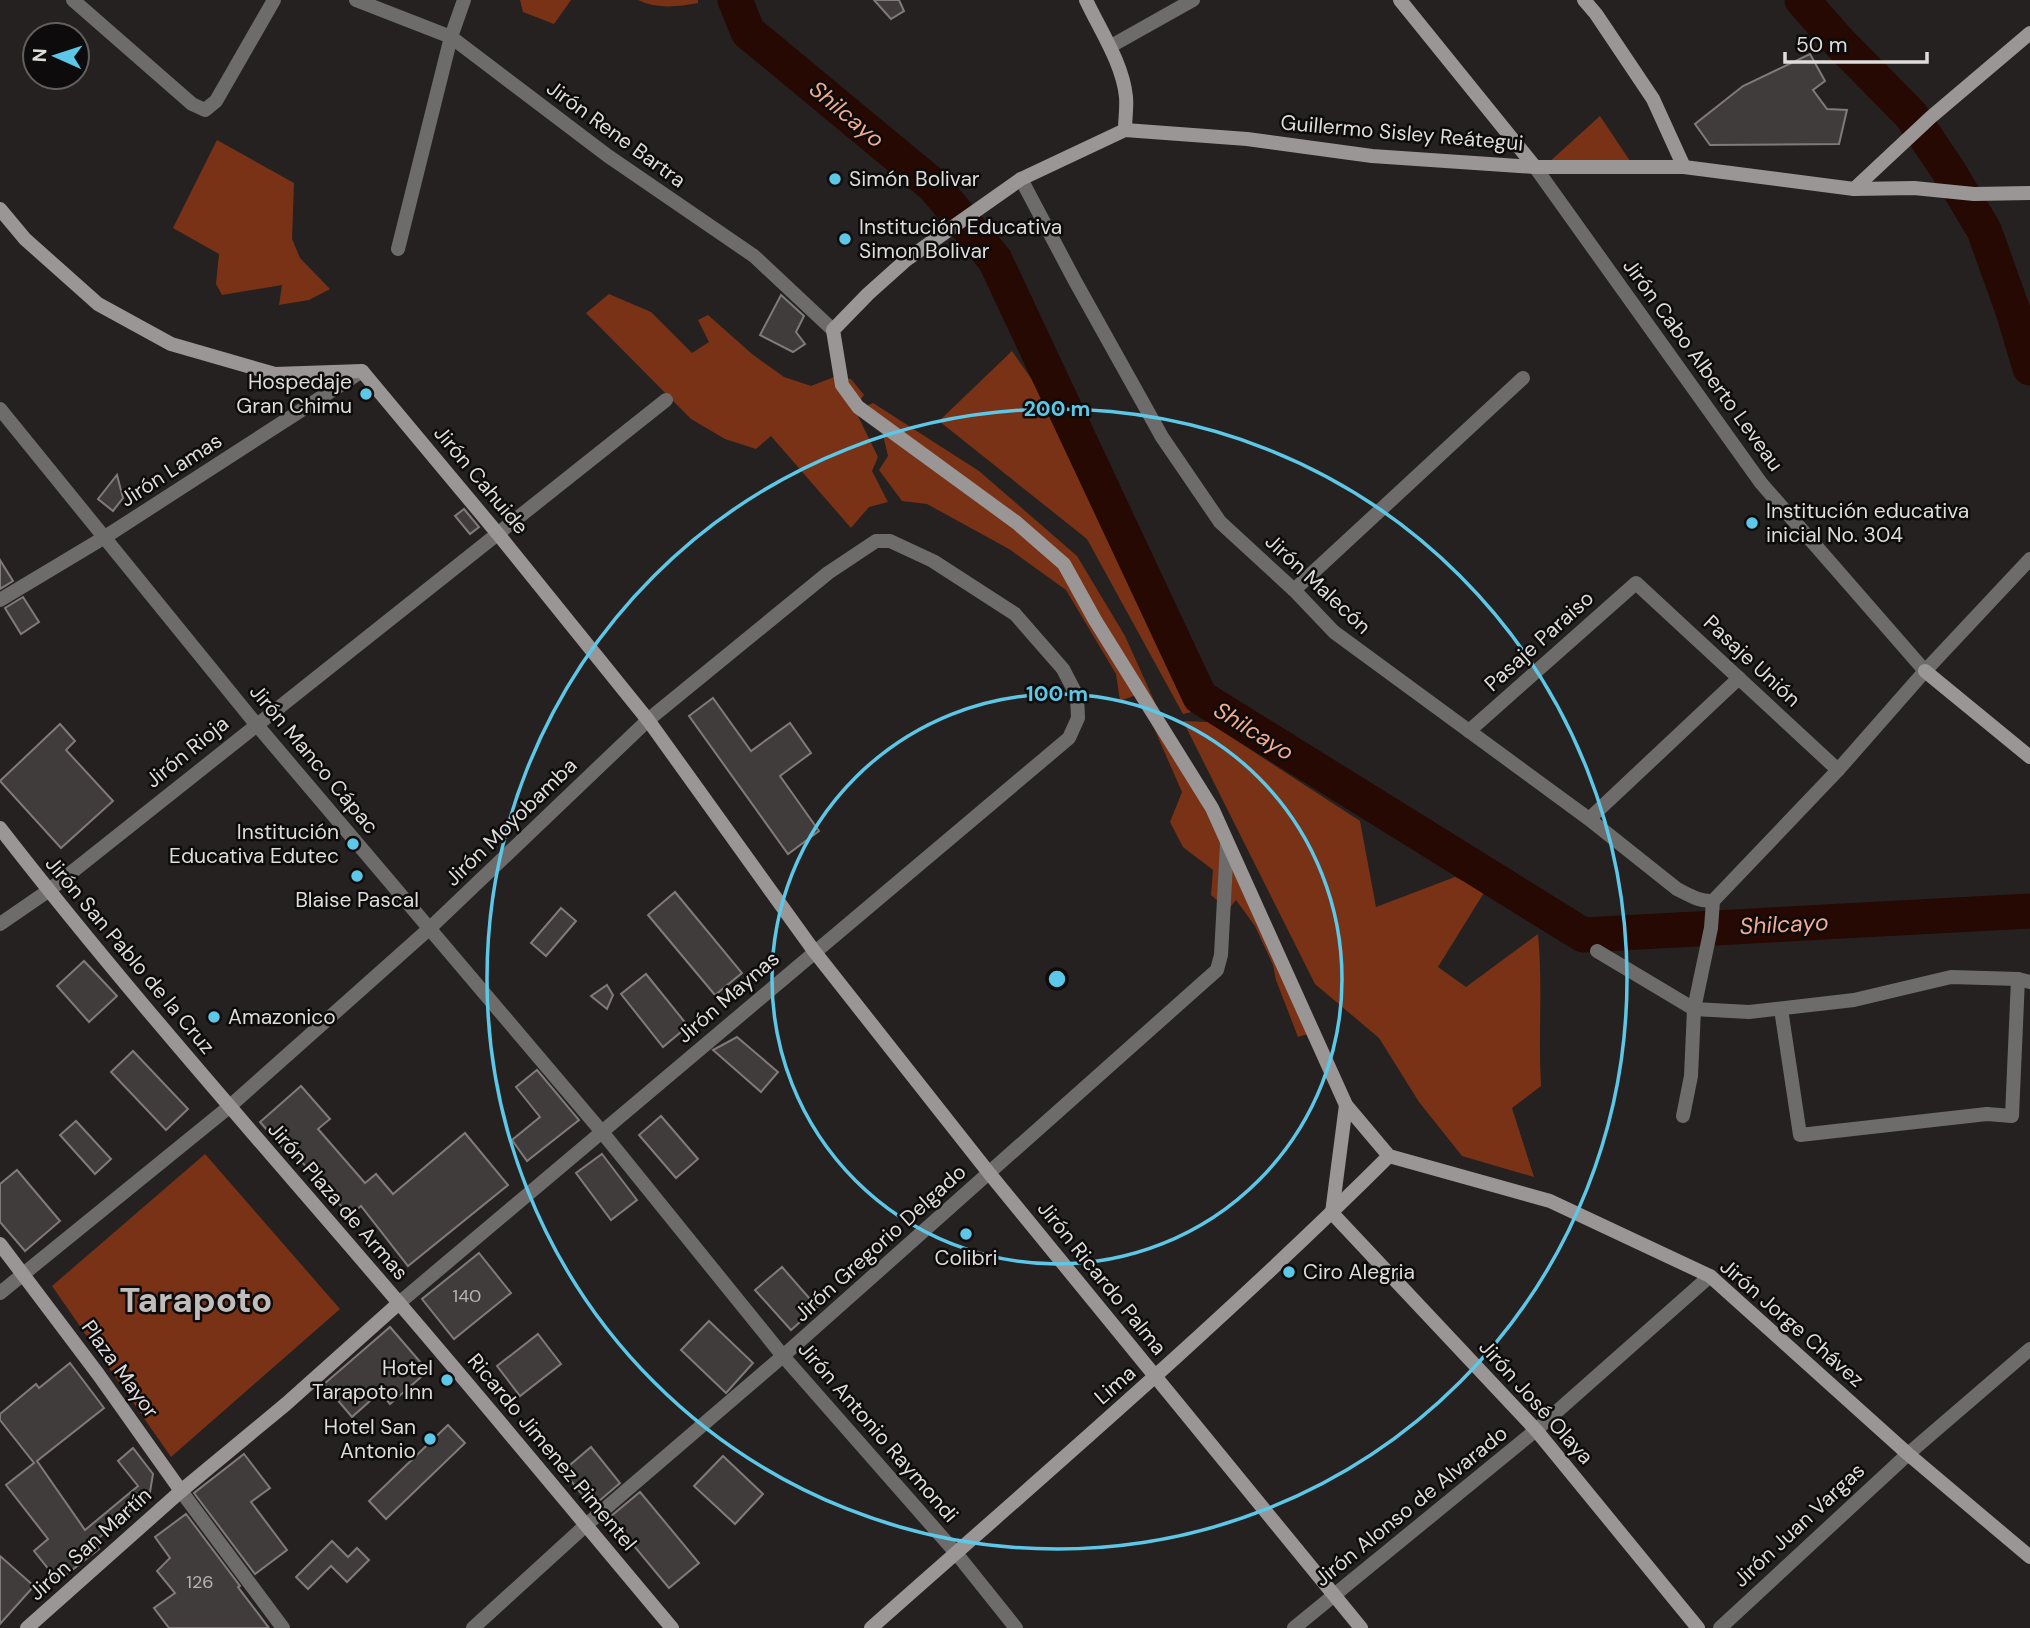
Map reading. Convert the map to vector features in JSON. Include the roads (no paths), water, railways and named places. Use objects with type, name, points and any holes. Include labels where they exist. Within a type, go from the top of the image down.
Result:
[{"type":"street","points":[[73,0],[192,104],[205,110],[216,101],[274,0]]},
{"type":"street","name":"Jirón Rene Bartra","points":[[356,0],[451,37],[608,156],[754,257],[834,330]]},
{"type":"street","points":[[398,249],[451,37],[464,0]]},
{"type":"street","points":[[1086,0],[1111,46],[1126,95],[1125,130]]},
{"type":"street","points":[[1111,46],[1193,0]]},
{"type":"street","name":"Jirón Cabo Alberto Leveau","points":[[1400,0],[1535,167],[1761,483],[1924,671],[2030,757]]},
{"type":"street","points":[[1584,0],[1653,99],[1684,167]]},
{"type":"street","points":[[1854,189],[1931,117],[2030,33]]},
{"type":"street","name":"Guillermo Sisley Reátegui","points":[[834,330],[868,294],[906,260],[1021,179],[1125,130],[1247,139],[1371,156],[1535,167],[1684,167],[1854,189],[1914,188],[1974,194],[2030,193]]},
{"type":"street","name":"Jirón Malecón","points":[[1021,179],[1162,437],[1220,522],[1294,590],[1334,632],[1589,819],[1677,888],[1691,896],[1713,901]]},
{"type":"street","points":[[0,209],[25,239],[98,304],[171,344],[275,374],[362,371]]},
{"type":"street","points":[[834,330],[842,384],[858,408],[1017,523],[1064,564],[1095,620],[1212,808],[1346,1105],[1390,1156]]},
{"type":"street","name":"Jirón Cahuide","points":[[362,371],[648,720],[814,951]]},
{"type":"street","name":"Jirón Lamas","points":[[0,600],[105,537],[362,371]]},
{"type":"street","points":[[1294,590],[1523,378]]},
{"type":"street","name":"Jirón Rioja","points":[[0,924],[48,891],[666,400]]},
{"type":"street","name":"Jirón Manco Cápac","points":[[0,409],[256,724],[602,1132]]},
{"type":"street","name":"Jirón Moyobamba","points":[[229,1107],[430,928],[648,720],[828,573],[876,541],[890,541],[933,561],[1014,614],[1063,668],[1077,696],[1078,718]]},
{"type":"street","points":[[1683,1116],[1691,1076],[1694,1009],[1709,936],[1713,901],[1838,770],[1924,671],[2030,559]]},
{"type":"street","name":"Pasaje Unión","points":[[1636,583],[1838,770]]},
{"type":"street","name":"Pasaje Paraiso","points":[[1469,731],[1636,583]]},
{"type":"street","points":[[1589,819],[1739,678]]},
{"type":"street","name":"Jirón Maynas","points":[[399,1303],[1069,738],[1078,718]]},
{"type":"street","name":"Jirón San Pablo de la Cruz","points":[[0,828],[48,891],[229,1107]]},
{"type":"street","name":"Jirón Gregorio Delgado","points":[[473,1628],[586,1525],[783,1356],[1217,970],[1221,955],[1227,844]]},
{"type":"street","name":"Jirón Ricardo Palma","points":[[814,951],[989,1173],[1361,1628]]},
{"type":"street","points":[[1597,951],[1694,1009],[1749,1012],[1854,1000],[1951,977],[2024,980],[2012,1116],[1987,1114],[1800,1135],[1781,1009]]},
{"type":"street","points":[[1332,1213],[1346,1105]]},
{"type":"street","points":[[0,1293],[229,1107]]},
{"type":"street","name":"Jirón Plaza de Armas","points":[[181,1491],[399,1303],[229,1107]]},
{"type":"street","name":"Jirón Antonio Raymondi","points":[[602,1132],[783,1356],[956,1553],[1016,1628]]},
{"type":"street","name":"Lima","points":[[871,1628],[1156,1377],[1390,1156]]},
{"type":"street","name":"Jirón Jorge Chávez","points":[[1390,1156],[1550,1201],[1710,1276],[1908,1454],[2030,1558]]},
{"type":"street","name":"Jirón José Olaya","points":[[1332,1213],[1536,1430],[1698,1628]]},
{"type":"street","name":"Plaza Mayor","points":[[0,1244],[181,1491]]},
{"type":"street","name":"Jirón Alonso de Alvarado","points":[[1294,1628],[1536,1430],[1710,1276]]},
{"type":"street","name":"Ricardo Jimenez Pimentel","points":[[399,1303],[672,1628]]},
{"type":"street","name":"Jirón Juan Vargas","points":[[1720,1628],[1908,1454],[2030,1349]]},
{"type":"street","points":[[181,1491],[282,1628]]},
{"type":"street","name":"Jirón San Martín","points":[[27,1628],[181,1491]]},
{"type":"waterway","name":"Shilcayo","points":[[735,0],[748,32],[934,186],[995,260],[1200,697],[1583,935],[2030,911]]},
{"type":"waterway","points":[[1802,0],[1911,115],[1948,170],[1984,230],[2030,368]]},
{"type":"place","name":"Simón Bolivar","points":[[835,179]]},
{"type":"place","name":"Institución Educativa Simon Bolivar","points":[[845,239]]},
{"type":"place","name":"Hospedaje Gran Chimu","points":[[366,394]]},
{"type":"place","name":"Institución educativa inicial No. 304","points":[[1752,523]]},
{"type":"place","name":"Institución Educativa Edutec","points":[[353,844]]},
{"type":"place","name":"Blaise Pascal","points":[[357,876]]},
{"type":"place","name":"Amazonico","points":[[214,1017]]},
{"type":"place","name":"Colibri","points":[[966,1234]]},
{"type":"place","name":"Ciro Alegria","points":[[1289,1272]]},
{"type":"place","name":"Hotel Tarapoto Inn","points":[[447,1380]]},
{"type":"place","name":"Hotel San Antonio","points":[[430,1439]]},
{"type":"district","name":"Tarapoto","points":[[196,1300]]}]
